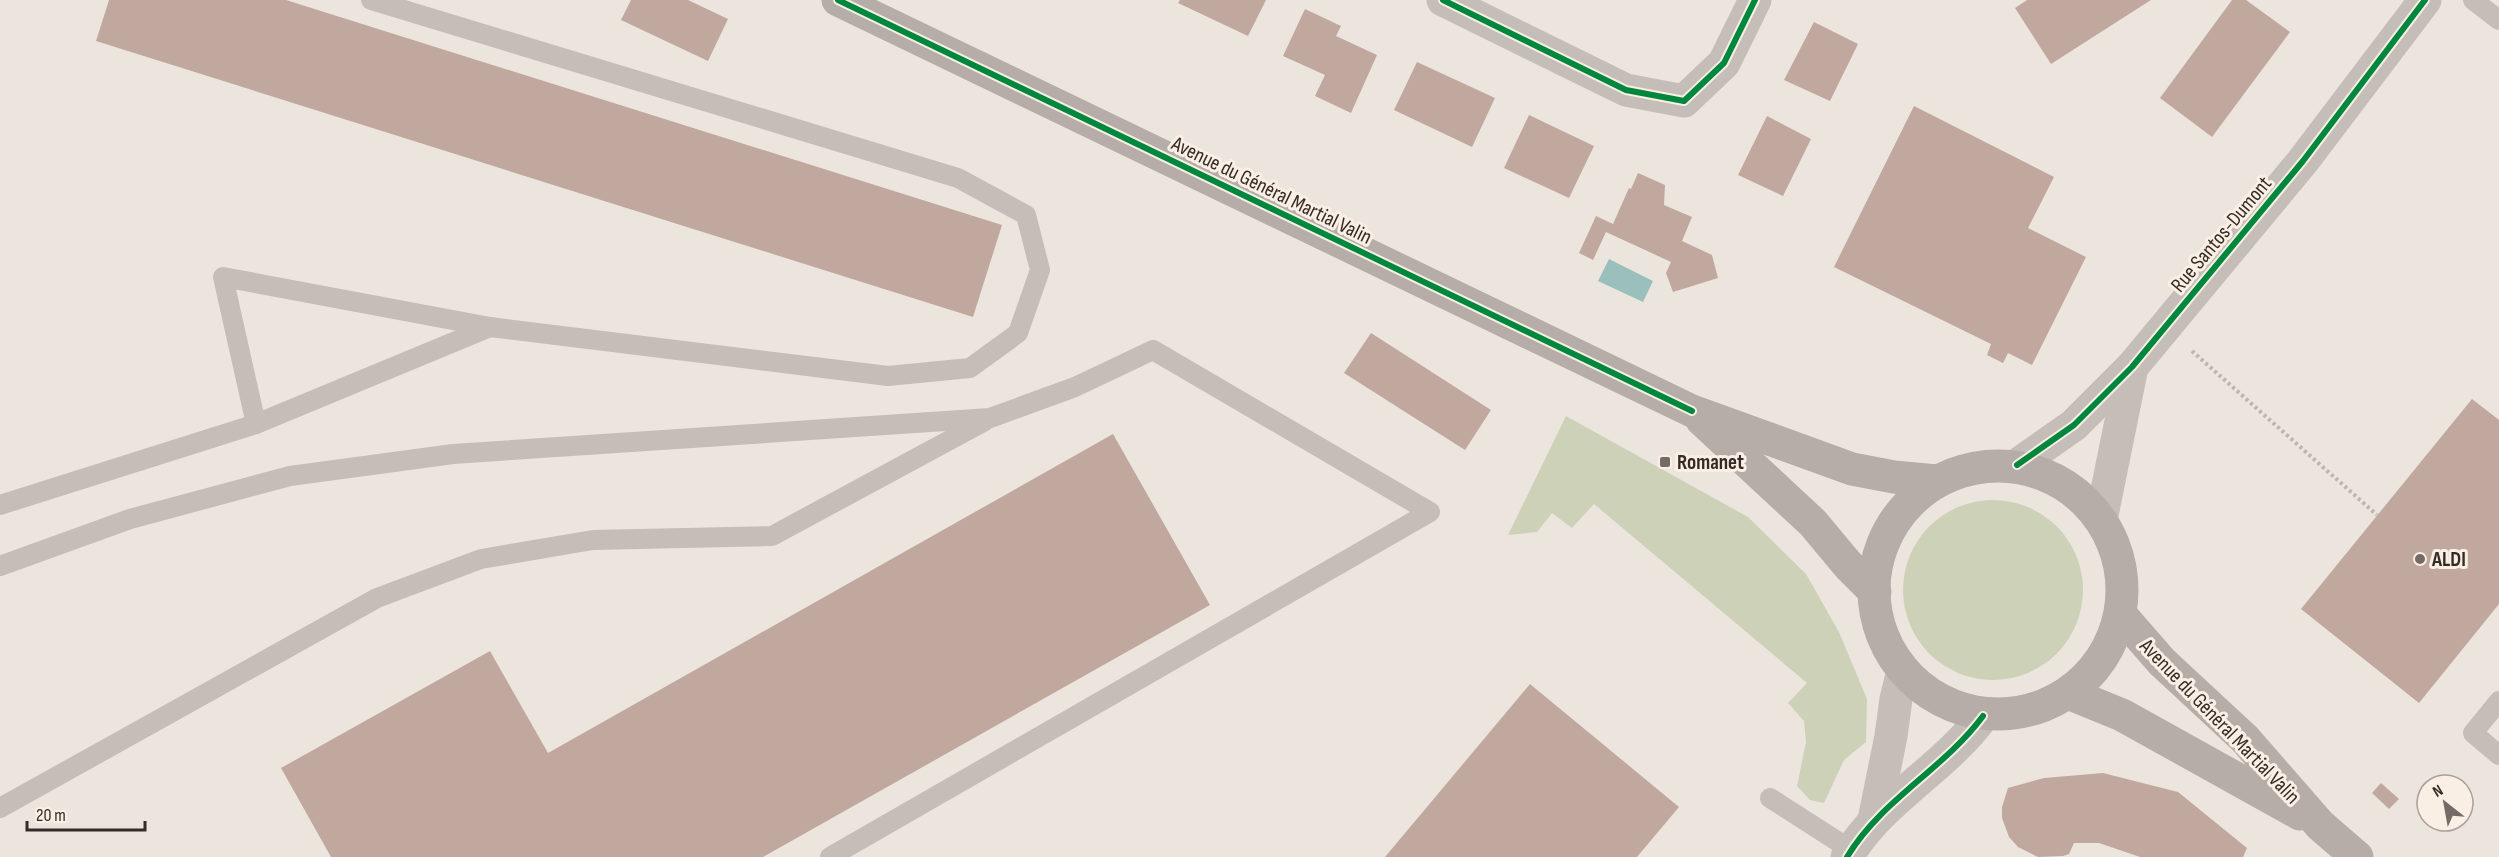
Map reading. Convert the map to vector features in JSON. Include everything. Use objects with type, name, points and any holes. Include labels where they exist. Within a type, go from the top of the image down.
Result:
[{"type":"main road","name":"Avenue du Général Martial Valin","points":[[838,0],[1692,411],[1852,469],[1894,477],[1937,481]]},
{"type":"main road","name":"Avenue du Général Martial Valin","points":[[1692,411],[1813,523],[1848,565],[1875,592]]},
{"type":"main road","points":[[1996,464],[2017,465],[2074,492],[2101,520],[2118,558],[2122,579],[2121,615],[2111,642],[2093,670],[2068,693],[2041,707],[2011,714],[1983,716],[1938,699],[1903,671],[1888,649],[1878,624],[1875,592],[1877,562],[1890,528],[1912,501],[1937,481],[1996,464]]},
{"type":"main road","name":"Avenue du Général Martial Valin","points":[[2121,615],[2162,662],[2245,739],[2320,825],[2357,857]]},
{"type":"main road","name":"Avenue du Général Martial Valin","points":[[2068,693],[2122,716],[2320,825]]},
{"type":"street","points":[[1443,0],[1626,90],[1684,101],[1724,63],[1755,0]]},
{"type":"street","name":"Rue Santos-Dumont","points":[[2017,465],[2074,425],[2132,367],[2303,161],[2425,0]]},
{"type":"street","name":"Rue Santos-Dumont","points":[[2101,520],[2132,367]]},
{"type":"street","points":[[1874,820],[1903,671]]},
{"type":"street","points":[[1849,854],[1874,820],[1970,734],[1983,716]]},
{"type":"lane","points":[[256,424],[223,277],[490,327],[888,376],[970,368],[1018,333],[1040,270],[1026,215],[958,178],[372,0]]},
{"type":"lane","points":[[2473,0],[2499,20]]},
{"type":"lane","points":[[0,505],[256,424],[490,327]]},
{"type":"lane","points":[[0,808],[378,598],[481,559],[593,540],[772,536],[990,418],[1075,387],[1153,350],[1430,512],[830,857]]},
{"type":"lane","points":[[0,566],[130,519],[290,476],[453,454],[990,418]]},
{"type":"lane","points":[[2499,701],[2473,733],[2499,755]]},
{"type":"lane","points":[[1770,798],[1849,854]]},
{"type":"path","points":[[2165,327],[2377,515]]},
{"type":"green space","points":[[1566,416],[1748,517],[1806,574],[1839,632],[1867,699],[1866,742],[1844,760],[1824,803],[1810,800],[1797,786],[1806,742],[1804,721],[1788,703],[1807,683],[1594,504],[1572,528],[1552,513],[1537,532],[1508,535]]},
{"type":"green space","points":[[1993,500],[2027,507],[2043,515],[2057,526],[2068,540],[2076,556],[2083,590],[2076,624],[2068,640],[2057,654],[2043,665],[2027,673],[1993,680],[1959,673],[1943,665],[1929,654],[1918,640],[1910,624],[1903,590],[1910,556],[1918,540],[1929,526],[1943,515],[1959,507]]},
{"type":"water","points":[[1609,259],[1653,281],[1643,302],[1598,281]]},
{"type":"building","points":[[109,0],[286,0],[1002,225],[973,317],[96,41]]},
{"type":"building","points":[[631,0],[688,0],[728,19],[708,61],[621,20]]},
{"type":"building","points":[[1180,0],[1266,0],[1248,36],[1178,3]]},
{"type":"building","points":[[2027,0],[2151,0],[2051,64],[2015,8]]},
{"type":"building","points":[[2232,0],[2246,0],[2290,32],[2212,137],[2160,98]]},
{"type":"building","points":[[1305,9],[1341,26],[1336,36],[1377,55],[1351,113],[1315,96],[1325,75],[1283,56]]},
{"type":"building","points":[[1814,22],[1858,44],[1830,101],[1784,80]]},
{"type":"building","points":[[1417,62],[1495,98],[1472,147],[1394,110]]},
{"type":"building","points":[[1914,106],[2054,177],[2028,228],[2086,257],[2032,365],[2008,353],[2003,363],[1987,355],[1991,344],[1834,267]]},
{"type":"building","points":[[1529,115],[1594,146],[1569,198],[1504,168]]},
{"type":"building","points":[[1767,116],[1811,139],[1783,196],[1738,175]]},
{"type":"building","points":[[1638,173],[1665,185],[1664,205],[1692,217],[1682,241],[1712,255],[1718,278],[1673,292],[1666,273],[1671,262],[1606,232],[1593,260],[1579,253],[1596,216],[1613,224]]},
{"type":"building","points":[[1371,333],[1491,410],[1465,450],[1344,373]]},
{"type":"building","name":"ALDI","points":[[2472,399],[2499,420],[2499,604],[2419,703],[2301,609]]},
{"type":"building","points":[[1113,434],[1210,605],[763,857],[331,857],[281,768],[490,651],[548,753]]},
{"type":"building","points":[[1530,684],[1679,807],[1637,857],[1385,857]]},
{"type":"building","points":[[2103,773],[2178,792],[2247,848],[2243,857],[2140,857],[2099,843],[2074,843],[2069,854],[2038,857],[2018,847],[2009,837],[2002,818],[2002,807],[2008,788],[2044,778]]},
{"type":"building","points":[[2381,783],[2399,799],[2389,809],[2372,793]]},
{"type":"cycle path","points":[[838,0],[1692,411]]},
{"type":"cycle path","points":[[1443,0],[1626,90],[1684,101],[1724,63],[1755,0]]},
{"type":"cycle path","points":[[2017,465],[2074,425],[2132,367],[2303,161],[2425,0]]},
{"type":"cycle path","points":[[1847,857],[1877,818],[1950,752],[1983,716]]},
{"type":"place","name":"Romanet","points":[[1665,462]]},
{"type":"place","name":"ALDI","points":[[2420,559]]}]
